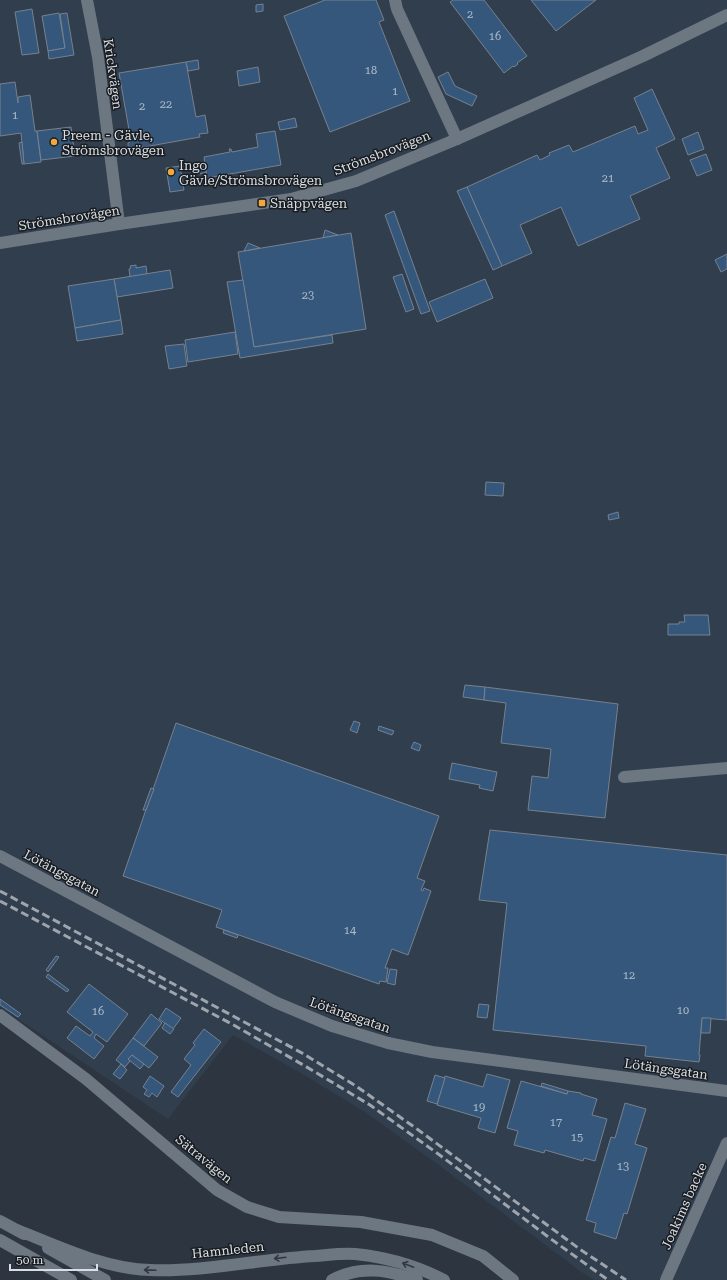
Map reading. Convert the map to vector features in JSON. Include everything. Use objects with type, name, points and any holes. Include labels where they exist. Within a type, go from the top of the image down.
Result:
[{"type":"street","name":"Krickvägen","points":[[87,0],[98,57],[119,224]]},
{"type":"street","points":[[395,0],[397,9],[457,139]]},
{"type":"street","name":"Strömsbrovägen","points":[[0,243],[291,199],[356,181],[457,139],[643,56],[727,15]]},
{"type":"street","points":[[624,777],[727,768]]},
{"type":"street","name":"Lötängsgatan","points":[[0,856],[275,1002],[332,1026],[388,1043],[432,1052],[727,1091]]},
{"type":"street","name":"Sätravägen","points":[[0,1015],[86,1079],[218,1190],[247,1207],[279,1217],[361,1222],[432,1235],[483,1256],[513,1280]]},
{"type":"street","name":"Joakims backe","points":[[668,1277],[727,1144]]},
{"type":"street","name":"Hamnleden","points":[[0,1221],[105,1280]]},
{"type":"street","name":"Hamnleden","points":[[17,1230],[81,1254],[125,1268],[170,1270],[286,1257],[353,1254],[383,1258],[401,1263],[444,1280]]},
{"type":"street","points":[[0,1240],[71,1280]]},
{"type":"street","points":[[332,1280],[348,1274],[373,1270],[385,1271],[417,1280]]},
{"type":"shaded area","points":[[0,0],[727,0],[727,1280],[594,1280],[365,1112],[301,1073],[233,1035],[168,1119],[0,1007]]},
{"type":"building","points":[[325,0],[376,0],[384,20],[379,22],[410,101],[330,132],[284,16]]},
{"type":"building","points":[[453,0],[484,0],[527,56],[504,73],[450,2]]},
{"type":"building","points":[[531,0],[596,0],[556,31]]},
{"type":"building","points":[[263,4],[263,11],[256,12],[256,5]]},
{"type":"building","points":[[32,9],[39,53],[22,55],[15,12]]},
{"type":"building","points":[[59,13],[65,48],[48,51],[42,16]]},
{"type":"building","points":[[67,13],[74,55],[49,59],[48,51],[65,48],[60,14]]},
{"type":"building","points":[[198,60],[199,69],[188,71],[186,62]]},
{"type":"building","points":[[186,62],[196,117],[205,115],[208,133],[199,134],[200,137],[133,149],[132,147],[128,146],[128,143],[131,141],[119,73]]},
{"type":"building","points":[[258,67],[260,82],[239,86],[237,71]]},
{"type":"building","points":[[448,72],[455,86],[477,96],[472,106],[446,94],[438,77]]},
{"type":"building","points":[[15,82],[18,103],[18,97],[30,95],[41,162],[24,164],[21,133],[0,136],[0,84]]},
{"type":"building","points":[[652,89],[675,139],[656,148],[670,178],[630,196],[640,219],[578,246],[561,207],[520,225],[532,253],[502,266],[467,187],[537,155],[540,160],[550,155],[549,153],[569,145],[573,152],[635,126],[638,134],[648,130],[634,98]]},
{"type":"building","points":[[295,118],[297,127],[280,130],[278,122]]},
{"type":"building","points":[[71,127],[75,156],[41,160],[37,131]]},
{"type":"building","points":[[275,131],[281,165],[207,178],[204,157],[230,152],[229,149],[231,149],[232,152],[258,147],[256,134]]},
{"type":"building","points":[[698,132],[704,149],[688,155],[682,139]]},
{"type":"building","points":[[22,142],[24,164],[22,164],[19,143]]},
{"type":"building","points":[[706,154],[712,170],[697,176],[690,160]]},
{"type":"building","points":[[205,162],[206,172],[200,174],[198,163]]},
{"type":"building","points":[[180,166],[184,190],[170,192],[166,168]]},
{"type":"building","points":[[467,187],[502,266],[493,270],[457,191]]},
{"type":"building","points":[[394,211],[430,311],[421,314],[385,215]]},
{"type":"building","points":[[325,230],[338,235],[323,238]]},
{"type":"building","points":[[351,233],[366,329],[254,347],[238,252]]},
{"type":"building","points":[[248,243],[260,248],[244,251]]},
{"type":"building","points":[[727,254],[727,269],[721,272],[715,260]]},
{"type":"building","points":[[136,265],[136,268],[146,266],[147,274],[130,277],[130,266]]},
{"type":"building","points":[[170,270],[173,288],[117,297],[114,279]]},
{"type":"building","points":[[402,274],[414,309],[406,312],[393,277]]},
{"type":"building","points":[[114,279],[121,320],[75,328],[68,286]]},
{"type":"building","points":[[485,279],[493,298],[437,322],[429,302]]},
{"type":"building","points":[[243,280],[254,347],[332,335],[333,343],[240,358],[227,282]]},
{"type":"building","points":[[121,320],[123,334],[77,341],[75,328]]},
{"type":"building","points":[[235,332],[238,354],[188,362],[185,340]]},
{"type":"building","points":[[184,344],[187,366],[169,369],[165,346]]},
{"type":"building","points":[[486,482],[504,483],[503,496],[485,495]]},
{"type":"building","points":[[618,512],[619,518],[609,520],[608,515]]},
{"type":"building","points":[[684,615],[708,615],[710,635],[668,635],[668,624],[679,624],[679,622],[685,622]]},
{"type":"building","points":[[465,685],[485,687],[484,700],[463,697]]},
{"type":"building","points":[[485,687],[618,704],[605,818],[528,810],[532,776],[548,778],[551,749],[501,743],[506,703],[484,700]]},
{"type":"building","points":[[354,721],[360,723],[357,733],[350,730]]},
{"type":"building","points":[[176,723],[439,816],[417,878],[425,881],[421,890],[423,891],[424,888],[431,891],[408,955],[392,949],[385,968],[388,968],[386,982],[380,981],[379,984],[216,927],[222,910],[123,876]]},
{"type":"building","points":[[379,726],[394,731],[392,735],[378,730]]},
{"type":"building","points":[[414,742],[421,745],[419,751],[411,748]]},
{"type":"building","points":[[452,763],[497,772],[493,791],[479,788],[480,785],[449,779]]},
{"type":"building","points":[[151,788],[154,789],[146,810],[143,810]]},
{"type":"building","points":[[490,830],[727,855],[727,1020],[702,1018],[699,1062],[645,1056],[646,1046],[493,1030],[507,903],[479,900]]},
{"type":"building","points":[[224,930],[238,935],[237,938],[223,933]]},
{"type":"building","points":[[56,956],[59,957],[48,972],[46,970]]},
{"type":"building","points":[[390,969],[397,970],[395,985],[387,983]]},
{"type":"building","points":[[48,974],[69,990],[67,992],[46,977]]},
{"type":"building","points":[[89,984],[128,1014],[107,1042],[96,1034],[94,1038],[104,1046],[94,1059],[67,1038],[76,1026],[90,1036],[93,1032],[67,1012]]},
{"type":"building","points":[[0,999],[21,1014],[18,1017],[0,1005]]},
{"type":"building","points":[[479,1004],[489,1005],[487,1018],[477,1017]]},
{"type":"building","points":[[166,1008],[181,1018],[173,1029],[159,1019]]},
{"type":"building","points":[[151,1014],[162,1023],[144,1046],[133,1038]]},
{"type":"building","points":[[702,1018],[711,1018],[710,1033],[701,1033]]},
{"type":"building","points":[[165,1023],[174,1029],[170,1034],[162,1028]]},
{"type":"building","points":[[204,1029],[221,1042],[178,1097],[171,1092],[191,1065],[184,1059],[195,1045],[193,1043]]},
{"type":"building","points":[[133,1038],[158,1057],[149,1068],[132,1055],[128,1059],[130,1061],[125,1067],[116,1060]]},
{"type":"building","points":[[132,1055],[144,1064],[140,1069],[128,1059]]},
{"type":"building","points":[[121,1064],[127,1070],[120,1079],[113,1074]]},
{"type":"building","points":[[487,1074],[510,1080],[495,1133],[478,1128],[481,1118],[437,1105],[445,1076],[483,1087]]},
{"type":"building","points":[[435,1075],[445,1078],[437,1104],[427,1101]]},
{"type":"building","points":[[150,1076],[164,1086],[157,1097],[152,1093],[149,1097],[144,1094],[147,1090],[143,1087]]},
{"type":"building","points":[[521,1081],[567,1094],[568,1091],[581,1093],[597,1099],[592,1115],[607,1119],[595,1161],[584,1158],[583,1161],[545,1150],[544,1153],[514,1145],[518,1131],[507,1128]]},
{"type":"building","points":[[542,1083],[568,1091],[567,1094],[541,1086]]},
{"type":"building","points":[[625,1103],[646,1109],[635,1144],[647,1148],[627,1214],[624,1213],[616,1239],[594,1232],[596,1223],[586,1220],[611,1137],[615,1138]]},
{"type":"railway","points":[[0,891],[302,1053],[356,1086],[581,1250],[626,1280]]},
{"type":"railway","points":[[0,901],[230,1023],[370,1105],[608,1280]]},
{"type":"place","name":"Preem - Gävle, Strömsbrovägen","points":[[54,142]]},
{"type":"place","name":"Ingo Gävle/Strömsbrovägen","points":[[171,172]]},
{"type":"place","name":"Snäppvägen","points":[[262,203]]}]
